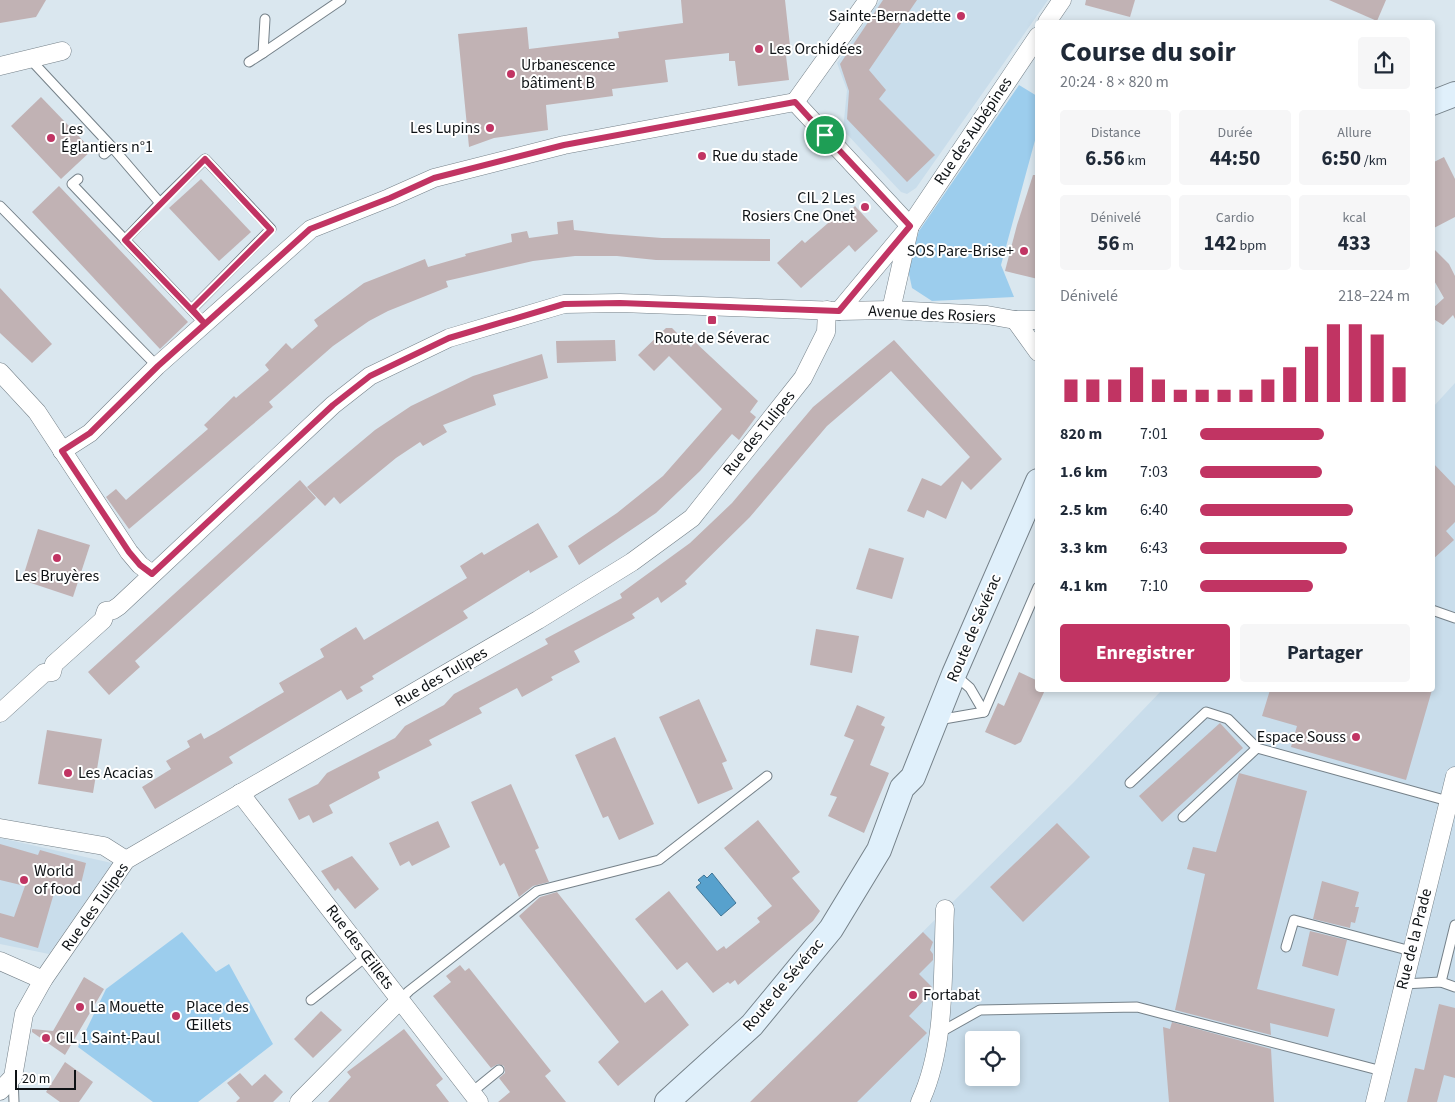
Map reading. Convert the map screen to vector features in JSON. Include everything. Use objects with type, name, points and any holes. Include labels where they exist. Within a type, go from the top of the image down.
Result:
[{"type":"main road","points":[[1435,102],[1455,94]]},
{"type":"main road","name":"Route de Sévérac","points":[[667,1102],[752,1024],[831,929],[878,850],[893,837],[910,806],[916,790],[914,777],[954,674],[1035,488]]},
{"type":"street","points":[[1048,20],[1062,0]]},
{"type":"street","points":[[62,451],[90,433],[158,366],[310,229],[390,198],[434,178],[564,145],[795,102],[866,1]]},
{"type":"street","name":"Rue des Aubépines","points":[[833,311],[910,226],[1035,40]]},
{"type":"street","points":[[0,66],[62,51]]},
{"type":"street","points":[[795,102],[910,226]]},
{"type":"street","name":"Rue des Aubépines","points":[[891,310],[910,226]]},
{"type":"street","name":"Avenue des Rosiers","points":[[0,713],[333,405],[370,376],[449,338],[564,304],[620,303],[833,311],[891,310],[987,315],[1015,320],[1035,320]]},
{"type":"street","name":"Rue des Tulipes","points":[[13,1077],[24,1014],[43,980],[88,918],[126,860],[538,620],[632,562],[692,518],[803,378],[826,332],[833,311]]},
{"type":"street","name":"Avenue des Rosiers","points":[[1015,320],[1035,348]]},
{"type":"street","points":[[0,372],[37,412],[129,552],[140,565],[152,574]]},
{"type":"street","name":"Rue de la Prade","points":[[1375,1102],[1455,776]]},
{"type":"street","name":"Rue des Œillets","points":[[240,793],[476,1097]]},
{"type":"street","points":[[0,828],[104,846],[126,860]]},
{"type":"street","points":[[920,1102],[929,1084],[939,1033],[945,909]]},
{"type":"street","points":[[0,961],[43,980]]},
{"type":"street","points":[[299,1102],[400,1000]]},
{"type":"street","points":[[0,1091],[13,1077]]},
{"type":"lane","points":[[249,62],[341,0]]},
{"type":"lane","points":[[263,53],[265,19]]},
{"type":"lane","points":[[30,59],[112,147],[160,203]]},
{"type":"lane","points":[[104,154],[112,147]]},
{"type":"lane","points":[[125,240],[205,159],[271,230],[192,309]]},
{"type":"lane","points":[[78,179],[72,184],[205,324]]},
{"type":"lane","points":[[0,206],[158,366]]},
{"type":"lane","points":[[984,712],[1035,594]]},
{"type":"lane","points":[[1435,611],[1455,618]]},
{"type":"lane","points":[[954,674],[970,688],[984,712]]},
{"type":"lane","points":[[936,720],[984,712]]},
{"type":"lane","points":[[1130,783],[1206,712],[1228,719],[1257,748],[1448,802]]},
{"type":"lane","points":[[1183,817],[1257,748]]},
{"type":"lane","points":[[400,1000],[409,990],[536,891],[659,860],[767,776]]},
{"type":"lane","points":[[1286,947],[1294,920],[1412,951]]},
{"type":"lane","points":[[1441,982],[1455,926]]},
{"type":"lane","points":[[311,1000],[367,956]]},
{"type":"lane","points":[[1403,984],[1441,982],[1455,986]]},
{"type":"lane","points":[[939,1033],[980,1010],[1137,1008],[1382,1071]]},
{"type":"lane","points":[[476,1097],[499,1070]]},
{"type":"lane","points":[[13,1077],[14,1102]]},
{"type":"shaded area","name":"Sainte-Bernadette","points":[[880,0],[1048,0],[916,188],[907,194],[901,192],[843,130],[847,90],[837,63]]},
{"type":"shaded area","points":[[1019,85],[1035,95],[1035,140],[1001,265],[1014,297],[932,301],[912,288],[908,269],[919,231]]},
{"type":"shaded area","points":[[1455,383],[1455,1102],[751,1102],[1073,783],[1160,692],[1435,692],[1435,405]]},
{"type":"shaded area","points":[[0,838],[112,863],[49,954],[0,944]]},
{"type":"shaded area","points":[[712,873],[736,903],[721,916],[696,887],[701,883],[698,880],[704,875],[707,878]]},
{"type":"shaded area","name":"Place des Œillets","points":[[182,932],[216,972],[229,964],[273,1044],[198,1102],[153,1102],[78,1047],[106,989]]},
{"type":"building","points":[[0,0],[46,0],[36,17],[0,23]]},
{"type":"building","points":[[681,0],[785,0],[791,55],[786,56],[789,80],[738,86],[735,61],[729,61],[729,53],[665,60],[668,82],[612,89],[613,96],[546,105],[548,130],[494,138],[469,147],[458,34],[527,27],[529,49],[619,38],[618,32],[683,23]]},
{"type":"building","points":[[883,0],[917,0],[869,70],[886,90],[879,99],[935,155],[907,182],[847,119],[849,91],[840,64]]},
{"type":"building","points":[[1086,0],[1135,0],[1130,17],[1085,5]]},
{"type":"building","points":[[1329,0],[1386,0],[1377,20]]},
{"type":"building","name":"Les Églantiers n°1","points":[[41,97],[92,150],[61,179],[11,126]]},
{"type":"building","points":[[1444,157],[1455,179],[1455,217],[1435,227],[1435,162]]},
{"type":"building","name":"SOS Pare-Brise+","points":[[1033,175],[1035,175],[1035,278],[1005,271]]},
{"type":"building","points":[[201,179],[251,232],[219,261],[169,208]]},
{"type":"building","points":[[59,186],[188,322],[160,349],[32,212]]},
{"type":"building","points":[[855,206],[878,231],[855,252],[849,245],[801,288],[777,263],[802,240],[805,243],[842,211],[846,215]]},
{"type":"building","points":[[573,220],[574,230],[609,234],[662,238],[770,239],[770,261],[656,260],[617,256],[575,256],[533,261],[446,281],[448,287],[388,311],[369,321],[333,346],[269,402],[273,407],[129,529],[106,497],[116,489],[126,500],[208,429],[204,425],[234,396],[236,398],[269,370],[265,365],[286,343],[292,349],[318,326],[314,320],[364,283],[425,259],[428,267],[466,256],[465,254],[512,242],[511,234],[527,231],[529,238],[558,234],[557,222]]},
{"type":"building","points":[[1435,250],[1449,264],[1455,276],[1455,319],[1453,315],[1443,325],[1435,320],[1435,306],[1444,298],[1435,282]]},
{"type":"building","points":[[0,288],[52,344],[32,363],[0,333]]},
{"type":"building","points":[[666,328],[672,328],[691,347],[695,342],[758,401],[750,412],[756,417],[739,440],[732,434],[700,471],[656,513],[579,565],[568,546],[617,513],[663,476],[722,409],[669,356],[654,371],[638,355]]},
{"type":"building","points":[[615,340],[616,361],[557,363],[556,341]]},
{"type":"building","points":[[894,340],[1002,459],[971,490],[962,481],[946,519],[927,510],[924,518],[907,511],[922,478],[941,486],[970,457],[891,371],[827,426],[750,517],[685,581],[687,584],[661,603],[658,597],[632,614],[635,618],[574,651],[580,662],[551,677],[553,680],[522,697],[517,688],[479,708],[482,713],[429,740],[432,745],[378,772],[380,778],[329,805],[333,813],[313,823],[309,815],[299,820],[288,799],[318,784],[327,773],[395,738],[405,726],[444,705],[454,694],[548,644],[545,639],[622,598],[620,594],[690,543],[732,503],[813,407]]},
{"type":"building","points":[[542,354],[548,378],[493,395],[496,405],[443,425],[447,432],[423,446],[420,442],[396,458],[340,504],[334,497],[325,506],[307,487],[375,430],[411,406],[473,376]]},
{"type":"building","points":[[1435,465],[1455,486],[1455,522],[1446,531],[1454,540],[1435,557]]},
{"type":"building","points":[[300,480],[316,498],[135,661],[140,667],[109,695],[88,672]]},
{"type":"building","points":[[538,523],[558,557],[530,573],[529,570],[463,611],[468,618],[372,676],[374,679],[360,687],[363,691],[347,700],[341,690],[229,757],[233,763],[155,809],[142,787],[171,769],[166,761],[190,747],[187,741],[201,733],[204,739],[284,692],[279,683],[324,657],[320,649],[356,627],[364,640],[467,578],[460,566],[482,552],[484,555]]},
{"type":"building","name":"Les Bruyères","points":[[38,529],[90,545],[73,597],[22,580]]},
{"type":"building","points":[[869,548],[904,558],[892,599],[856,589]]},
{"type":"building","points":[[816,629],[859,636],[852,673],[810,665]]},
{"type":"building","points":[[1019,672],[1035,680],[1035,692],[1044,692],[1021,742],[1015,745],[985,732],[998,703],[1004,706]]},
{"type":"building","name":"Espace Souss","points":[[1269,692],[1431,692],[1406,780],[1291,747],[1297,726],[1262,716]]},
{"type":"building","points":[[699,699],[727,761],[722,763],[733,789],[698,804],[659,717]]},
{"type":"building","points":[[857,705],[885,717],[881,725],[885,727],[870,765],[889,773],[864,833],[828,816],[837,797],[830,795],[854,740],[844,736]]},
{"type":"building","points":[[1220,723],[1243,748],[1162,822],[1139,796]]},
{"type":"building","name":"Les Acacias","points":[[47,730],[102,739],[93,793],[38,784]]},
{"type":"building","points":[[615,737],[654,824],[619,840],[608,816],[603,818],[575,755]]},
{"type":"building","points":[[1239,773],[1307,791],[1257,989],[1335,1009],[1328,1037],[1270,1023],[1271,1035],[1175,1010],[1205,874],[1187,869],[1193,847],[1216,852]]},
{"type":"building","points":[[511,784],[539,848],[535,850],[549,882],[533,886],[519,897],[504,863],[500,866],[471,802]]},
{"type":"building","points":[[758,820],[800,872],[792,878],[820,911],[813,921],[738,985],[735,980],[730,984],[728,982],[713,993],[687,962],[677,970],[635,919],[669,891],[717,951],[724,946],[726,949],[760,922],[757,918],[772,906],[724,848]]},
{"type":"building","points":[[438,821],[450,847],[412,866],[409,861],[400,866],[389,843]]},
{"type":"building","points":[[1057,823],[1090,857],[1023,922],[990,887]]},
{"type":"building","points":[[0,844],[38,855],[40,850],[86,863],[79,892],[56,886],[38,948],[0,937],[0,913],[14,917],[25,886],[0,880]]},
{"type":"building","points":[[352,856],[379,889],[355,909],[338,888],[335,891],[321,871]]},
{"type":"building","points":[[1322,881],[1359,892],[1355,907],[1359,907],[1355,923],[1351,922],[1350,928],[1313,919]]},
{"type":"building","points":[[557,892],[645,1003],[662,990],[689,1025],[618,1086],[598,1062],[619,1042],[519,916],[540,897]]},
{"type":"building","points":[[1310,931],[1347,940],[1338,976],[1302,966]]},
{"type":"building","points":[[923,932],[933,942],[930,950],[933,954],[933,960],[919,974],[932,987],[932,992],[909,1016],[927,1033],[857,1102],[750,1102]]},
{"type":"building","points":[[460,965],[465,971],[469,968],[551,1071],[545,1076],[566,1102],[498,1102],[510,1092],[499,1078],[505,1073],[504,1066],[498,1064],[491,1068],[433,996],[451,982],[446,976]]},
{"type":"building","name":"La Mouette","points":[[84,977],[104,989],[65,1055],[32,1032],[32,1029],[53,1031]]},
{"type":"building","points":[[1439,1004],[1455,1008],[1455,1078],[1444,1075],[1437,1102],[1407,1102],[1415,1068],[1424,1070]]},
{"type":"building","points":[[321,1011],[342,1030],[313,1058],[294,1039]]},
{"type":"building","points":[[1172,1022],[1271,1049],[1274,1102],[1169,1102],[1163,1027],[1170,1029]]},
{"type":"building","points":[[404,1029],[443,1079],[436,1085],[449,1102],[328,1102],[351,1077],[347,1072]]},
{"type":"building","points":[[65,1062],[93,1082],[79,1102],[60,1102],[46,1092]]},
{"type":"building","points":[[240,1073],[252,1086],[265,1074],[283,1092],[273,1102],[236,1102],[240,1098],[227,1083]]},
{"type":"place","name":"Sainte-Bernadette","points":[[961,16]]},
{"type":"place","name":"Les Orchidées","points":[[759,49]]},
{"type":"place","name":"Urbanescence bâtiment B","points":[[511,74]]},
{"type":"place","name":"Les Lupins","points":[[490,128]]},
{"type":"place","name":"Les Églantiers n°1","points":[[51,138]]},
{"type":"place","name":"Rue du stade","points":[[702,156]]},
{"type":"place","name":"CIL 2 Les Rosiers Cne Onet","points":[[865,207]]},
{"type":"place","name":"SOS Pare-Brise+","points":[[1024,251]]},
{"type":"place","name":"Route de Séverac","points":[[712,320]]},
{"type":"place","name":"Les Bruyères","points":[[57,558]]},
{"type":"place","name":"Espace Souss","points":[[1356,737]]},
{"type":"place","name":"Les Acacias","points":[[68,773]]},
{"type":"place","name":"World of food","points":[[24,880]]},
{"type":"place","name":"Fortabat","points":[[913,995]]},
{"type":"place","name":"La Mouette","points":[[80,1007]]},
{"type":"place","name":"Place des Œillets","points":[[176,1016]]},
{"type":"place","name":"CIL 1 Saint-Paul","points":[[46,1038]]},
{"type":"route","points":[[825,135],[795,102],[564,145],[434,178],[390,198],[310,229],[205,324],[125,240],[205,159],[271,230],[192,309],[205,324],[158,366],[90,433],[62,451],[129,552],[140,565],[152,574],[333,405],[370,376],[449,338],[474,329],[564,304],[620,303],[839,311],[910,226],[825,135]]}]
